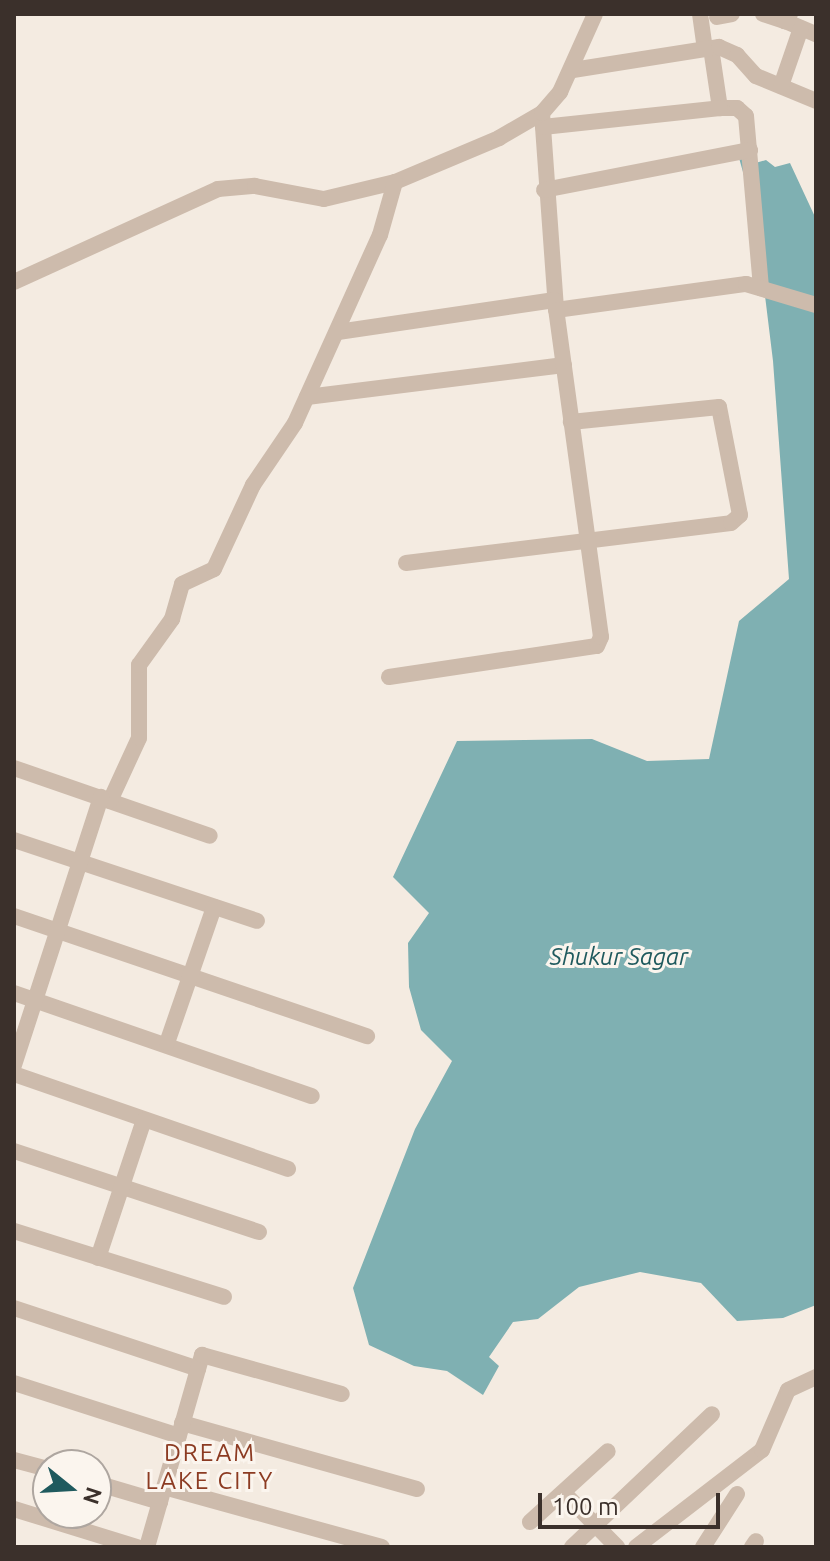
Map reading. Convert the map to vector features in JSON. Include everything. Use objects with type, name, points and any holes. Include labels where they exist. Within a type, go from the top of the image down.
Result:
[{"type":"street","points":[[389,677],[597,646],[601,637],[556,305],[544,190],[542,120],[573,70],[595,14]]},
{"type":"street","points":[[763,14],[787,18],[808,31],[781,86]]},
{"type":"street","points":[[716,15],[708,48],[720,108]]},
{"type":"street","points":[[573,70],[708,48],[727,49],[756,76],[816,101]]},
{"type":"street","points":[[14,282],[218,189],[255,186],[324,199],[395,182],[542,120],[720,108],[743,111],[750,150],[761,288]]},
{"type":"street","points":[[544,190],[750,150]]},
{"type":"street","points":[[14,1065],[80,862],[106,799],[139,738],[139,665],[172,619],[182,584],[214,569],[253,485],[307,397],[380,235],[395,182]]},
{"type":"street","points":[[338,332],[746,284],[816,305]]},
{"type":"street","points":[[307,397],[564,365]]},
{"type":"street","points":[[406,563],[731,523],[742,507],[719,407],[571,422]]},
{"type":"street","points":[[14,768],[210,836]]},
{"type":"street","points":[[14,840],[257,921]]},
{"type":"street","points":[[167,1043],[214,907]]},
{"type":"street","points":[[14,916],[367,1036]]},
{"type":"street","points":[[14,993],[167,1043],[312,1096]]},
{"type":"street","points":[[14,1074],[288,1169]]},
{"type":"street","points":[[98,1258],[144,1120]]},
{"type":"street","points":[[14,1151],[259,1232]]},
{"type":"street","points":[[14,1231],[224,1297]]},
{"type":"street","points":[[14,1308],[198,1369]]},
{"type":"street","points":[[147,1547],[202,1355],[342,1394]]},
{"type":"street","points":[[636,1547],[762,1450],[788,1390],[816,1377]]},
{"type":"street","points":[[14,1383],[417,1489]]},
{"type":"street","points":[[572,1547],[712,1414]]},
{"type":"street","points":[[530,1522],[608,1451]]},
{"type":"street","points":[[112,1486],[162,1494],[382,1547]]},
{"type":"street","points":[[564,1493],[617,1547]]},
{"type":"street","points":[[703,1547],[737,1494]]},
{"type":"street","points":[[14,1509],[137,1547]]},
{"type":"water","name":"Shukur Sagar","points":[[739,158],[752,164],[766,160],[775,167],[790,163],[816,219],[816,1305],[783,1318],[737,1321],[701,1283],[640,1272],[579,1287],[538,1319],[513,1322],[489,1357],[499,1366],[483,1395],[447,1371],[414,1366],[369,1345],[353,1288],[415,1129],[452,1061],[421,1030],[409,987],[408,943],[429,913],[393,877],[457,741],[592,739],[647,761],[709,759],[739,621],[789,579],[773,361],[755,214]]},
{"type":"district","name":"DREAM LAKE CITY","points":[[210,1467]]}]
